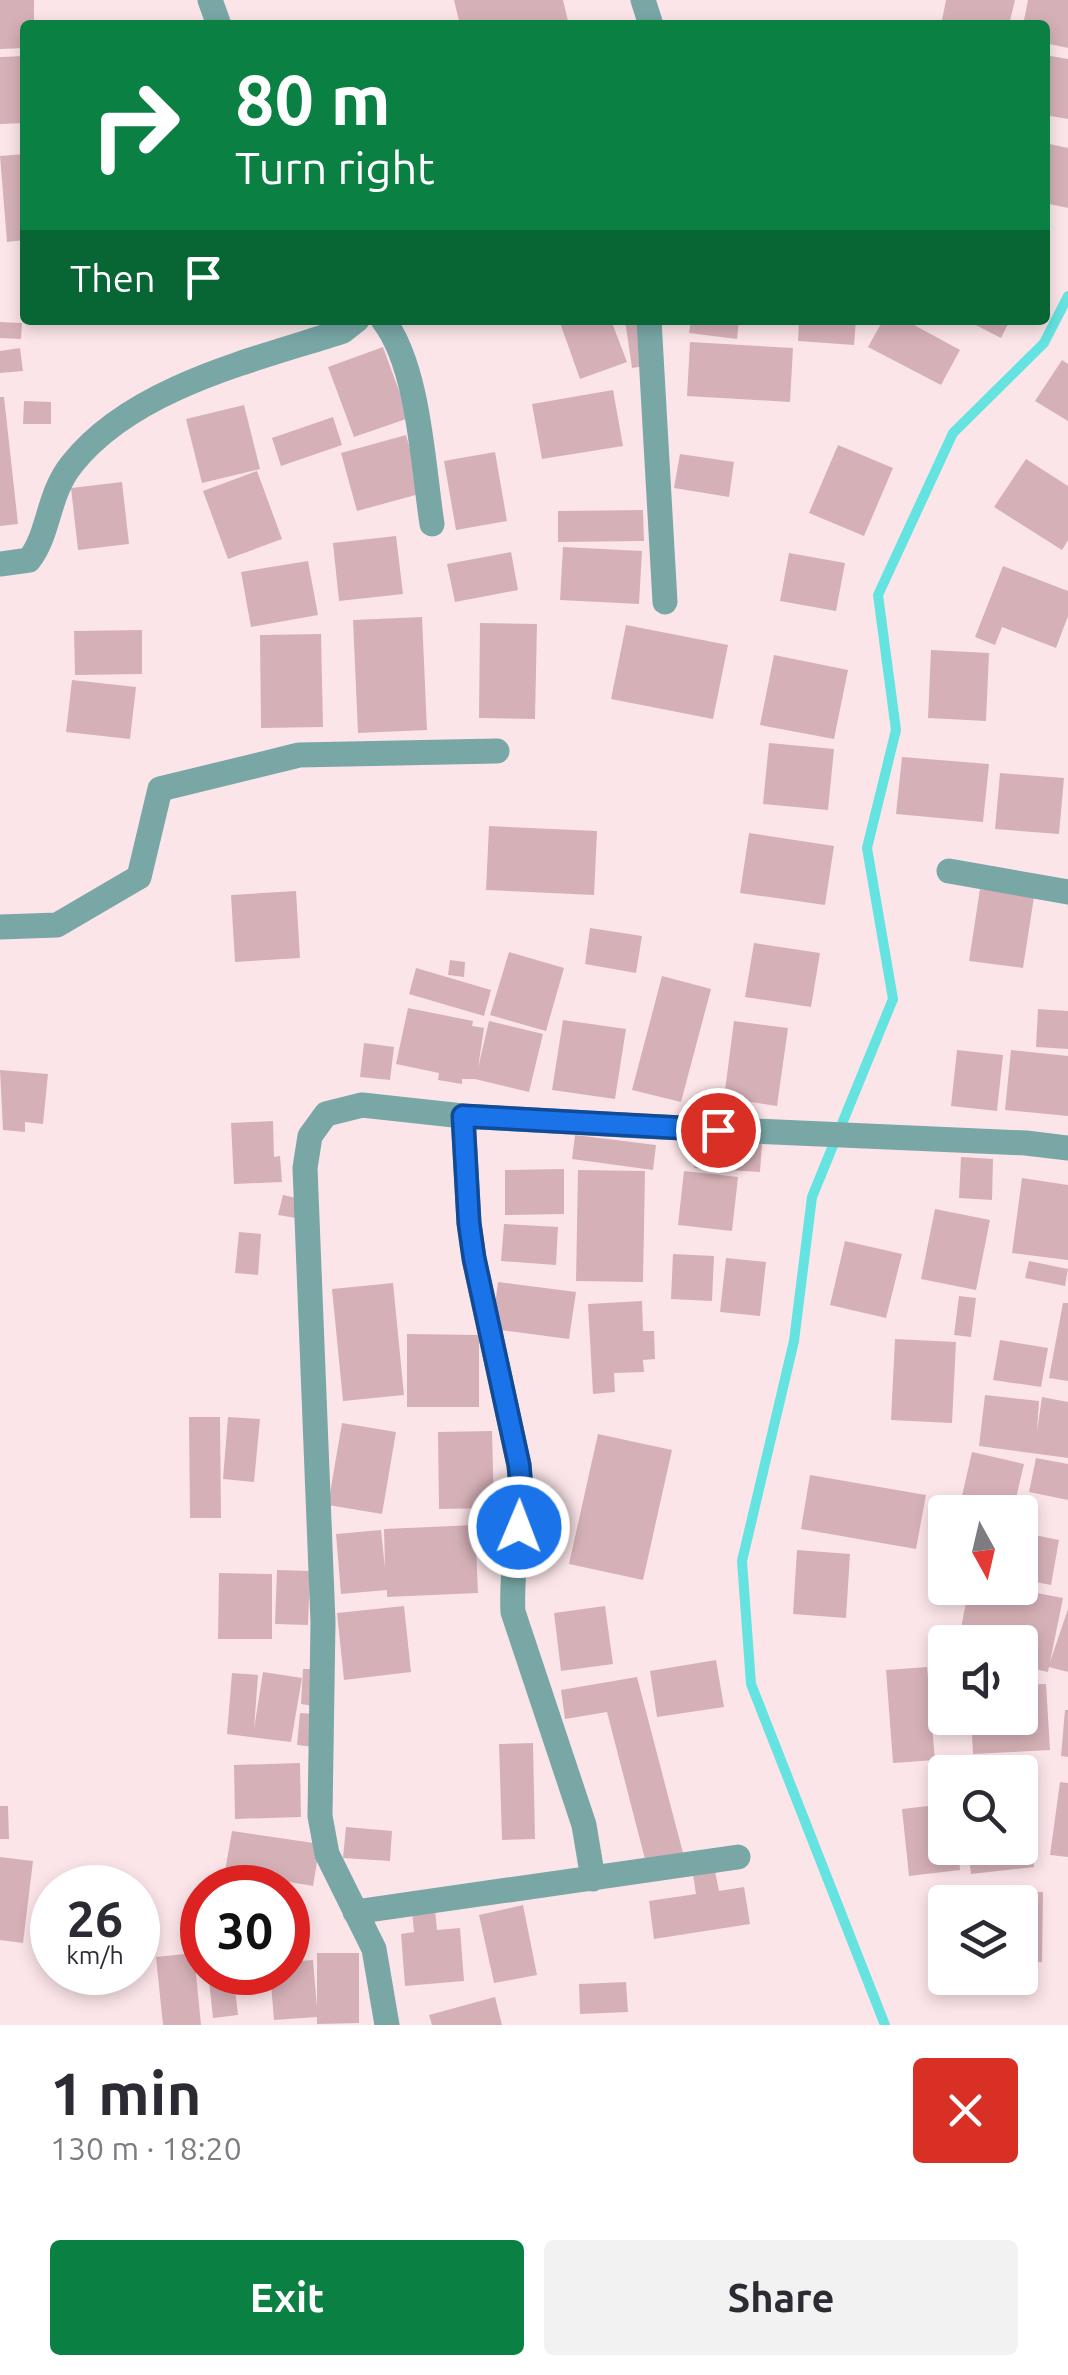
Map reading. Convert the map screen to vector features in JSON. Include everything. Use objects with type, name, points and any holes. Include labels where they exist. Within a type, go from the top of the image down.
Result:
[{"type":"street","points":[[0,564],[28,560],[36,551],[55,487],[74,460],[108,430],[197,379],[351,325]]},
{"type":"street","points":[[388,325],[396,336],[415,405],[432,524]]},
{"type":"street","points":[[650,325],[665,602]]},
{"type":"street","points":[[0,928],[57,926],[139,878],[160,789],[299,755],[497,751]]},
{"type":"street","points":[[949,871],[1068,892]]},
{"type":"street","points":[[387,2025],[374,1950],[327,1854],[320,1816],[323,1622],[306,1168],[310,1136],[326,1114],[362,1106],[463,1116],[1068,1148]]},
{"type":"street","points":[[463,1116],[474,1258],[519,1465],[522,1498],[512,1584],[513,1612],[584,1824],[594,1878]]},
{"type":"street","points":[[355,1912],[738,1856]]},
{"type":"building","points":[[0,0],[34,0],[34,20],[20,20],[20,48],[0,49]]},
{"type":"building","points":[[454,0],[563,0],[568,20],[459,20]]},
{"type":"building","points":[[946,0],[1015,0],[1010,20],[942,20]]},
{"type":"building","points":[[1028,0],[1068,0],[1068,48],[1050,44],[1050,20],[1024,20]]},
{"type":"building","points":[[20,56],[20,123],[0,124],[0,57]]},
{"type":"building","points":[[1050,56],[1068,59],[1068,119],[1050,116]]},
{"type":"building","points":[[1050,144],[1068,148],[1068,208],[1050,204]]},
{"type":"building","points":[[20,154],[20,241],[7,242],[0,156]]},
{"type":"building","points":[[0,322],[22,325],[21,339],[0,338]]},
{"type":"building","points":[[561,325],[613,325],[627,362],[580,379]]},
{"type":"building","points":[[626,325],[646,325],[652,365],[632,368]]},
{"type":"building","points":[[690,325],[738,325],[737,339],[689,333]]},
{"type":"building","points":[[799,325],[856,325],[854,345],[798,341]]},
{"type":"building","points":[[880,325],[914,325],[960,350],[941,385],[868,347]]},
{"type":"building","points":[[976,325],[1008,325],[1001,338]]},
{"type":"building","points":[[690,342],[793,348],[790,402],[687,396]]},
{"type":"building","points":[[383,347],[409,418],[354,437],[328,367]]},
{"type":"building","points":[[20,348],[23,371],[0,373],[0,351]]},
{"type":"building","points":[[1062,360],[1068,364],[1068,421],[1035,401]]},
{"type":"building","points":[[613,390],[623,446],[542,459],[532,404]]},
{"type":"building","points":[[0,397],[4,397],[18,524],[0,526]]},
{"type":"building","points":[[24,401],[51,402],[51,424],[23,424]]},
{"type":"building","points":[[244,405],[260,469],[202,483],[186,419]]},
{"type":"building","points":[[333,417],[342,445],[281,466],[272,438]]},
{"type":"building","points":[[406,435],[423,493],[357,511],[341,453]]},
{"type":"building","points":[[838,445],[893,468],[864,536],[809,513]]},
{"type":"building","points":[[495,452],[507,521],[456,530],[444,461]]},
{"type":"building","points":[[680,454],[734,462],[729,497],[674,488]]},
{"type":"building","points":[[1026,459],[1068,486],[1068,540],[1062,550],[994,507]]},
{"type":"building","points":[[257,471],[282,539],[228,559],[203,491]]},
{"type":"building","points":[[122,482],[129,544],[78,550],[71,488]]},
{"type":"building","points":[[643,510],[644,541],[558,542],[558,511]]},
{"type":"building","points":[[396,536],[403,594],[339,601],[333,543]]},
{"type":"building","points":[[563,547],[642,551],[639,604],[560,600]]},
{"type":"building","points":[[511,552],[518,590],[455,602],[447,564]]},
{"type":"building","points":[[789,553],[845,563],[836,611],[780,601]]},
{"type":"building","points":[[308,561],[318,615],[251,627],[241,572]]},
{"type":"building","points":[[1003,566],[1068,591],[1068,616],[1056,648],[1002,627],[995,645],[975,637]]},
{"type":"building","points":[[422,617],[427,730],[358,733],[353,620]]},
{"type":"building","points":[[480,623],[537,624],[535,719],[479,718]]},
{"type":"building","points":[[626,625],[728,645],[713,719],[611,699]]},
{"type":"building","points":[[142,630],[142,674],[75,675],[74,631]]},
{"type":"building","points":[[321,634],[323,727],[261,728],[260,635]]},
{"type":"building","points":[[931,650],[989,653],[986,721],[928,718]]},
{"type":"building","points":[[774,655],[848,670],[834,739],[760,725]]},
{"type":"building","points":[[72,680],[136,687],[130,739],[66,732]]},
{"type":"building","points":[[769,743],[834,749],[828,810],[763,804]]},
{"type":"building","points":[[902,757],[989,764],[983,822],[896,814]]},
{"type":"building","points":[[1000,773],[1064,778],[1059,834],[995,829]]},
{"type":"building","points":[[489,826],[597,831],[594,895],[486,890]]},
{"type":"building","points":[[749,833],[834,846],[825,905],[740,893]]},
{"type":"building","points":[[980,889],[1034,897],[1023,968],[969,961]]},
{"type":"building","points":[[296,891],[300,958],[235,962],[231,895]]},
{"type":"building","points":[[590,928],[642,936],[636,973],[585,964]]},
{"type":"building","points":[[754,943],[820,953],[811,1007],[745,997]]},
{"type":"building","points":[[509,952],[564,968],[546,1031],[490,1015]]},
{"type":"building","points":[[450,960],[465,962],[464,977],[448,975]]},
{"type":"building","points":[[416,968],[491,990],[484,1016],[409,994]]},
{"type":"building","points":[[662,976],[711,989],[681,1102],[632,1090]]},
{"type":"building","points":[[408,1008],[473,1021],[472,1026],[484,1028],[478,1068],[489,1021],[543,1034],[529,1092],[475,1079],[462,1079],[462,1084],[438,1080],[439,1073],[396,1064]]},
{"type":"building","points":[[1038,1009],[1068,1011],[1068,1049],[1036,1047]]},
{"type":"building","points":[[563,1020],[626,1029],[615,1099],[552,1090]]},
{"type":"building","points":[[734,1021],[788,1028],[777,1106],[724,1098]]},
{"type":"building","points":[[364,1043],[394,1047],[390,1080],[360,1077]]},
{"type":"building","points":[[957,1050],[1003,1055],[997,1111],[951,1106]]},
{"type":"building","points":[[1011,1050],[1068,1056],[1068,1116],[1005,1110]]},
{"type":"building","points":[[0,1070],[48,1074],[43,1124],[25,1122],[25,1132],[3,1130]]},
{"type":"building","points":[[273,1121],[274,1157],[280,1156],[282,1182],[234,1184],[231,1123]]},
{"type":"building","points":[[575,1135],[656,1145],[653,1170],[572,1159]]},
{"type":"building","points":[[695,1140],[762,1143],[760,1172],[694,1168]]},
{"type":"building","points":[[961,1157],[993,1159],[992,1200],[959,1198]]},
{"type":"building","points":[[564,1169],[564,1214],[505,1215],[505,1170]]},
{"type":"building","points":[[578,1170],[645,1171],[643,1282],[576,1281]]},
{"type":"building","points":[[684,1171],[738,1177],[732,1231],[678,1225]]},
{"type":"building","points":[[1022,1178],[1068,1185],[1068,1260],[1012,1253]]},
{"type":"building","points":[[283,1195],[305,1200],[302,1219],[278,1215]]},
{"type":"building","points":[[935,1209],[990,1220],[976,1290],[921,1279]]},
{"type":"building","points":[[504,1224],[558,1227],[556,1265],[501,1261]]},
{"type":"building","points":[[239,1232],[261,1234],[258,1275],[235,1273]]},
{"type":"building","points":[[845,1241],[902,1254],[886,1318],[830,1305]]},
{"type":"building","points":[[673,1254],[714,1256],[712,1301],[671,1299]]},
{"type":"building","points":[[726,1258],[766,1262],[760,1316],[720,1312]]},
{"type":"building","points":[[1029,1261],[1068,1269],[1065,1286],[1025,1278]]},
{"type":"building","points":[[498,1282],[576,1292],[569,1339],[492,1329]]},
{"type":"building","points":[[393,1283],[404,1395],[343,1401],[332,1289]]},
{"type":"building","points":[[959,1296],[976,1298],[971,1337],[954,1335]]},
{"type":"building","points":[[642,1301],[643,1331],[654,1331],[655,1359],[643,1360],[644,1372],[614,1373],[615,1392],[593,1394],[588,1304]]},
{"type":"building","points":[[1063,1303],[1068,1303],[1068,1381],[1049,1378]]},
{"type":"building","points":[[407,1334],[479,1335],[479,1407],[407,1407]]},
{"type":"building","points":[[895,1339],[956,1342],[952,1423],[891,1420]]},
{"type":"building","points":[[1000,1340],[1048,1348],[1041,1387],[993,1380]]},
{"type":"building","points":[[985,1395],[1039,1401],[1037,1431],[1042,1397],[1068,1402],[1068,1458],[979,1446]]},
{"type":"building","points":[[189,1417],[220,1417],[221,1518],[190,1518]]},
{"type":"building","points":[[228,1417],[260,1419],[254,1482],[223,1479]]},
{"type":"building","points":[[342,1423],[396,1432],[382,1514],[328,1505]]},
{"type":"building","points":[[492,1431],[494,1508],[439,1509],[438,1432]]},
{"type":"building","points":[[598,1434],[672,1450],[643,1580],[569,1564]]},
{"type":"building","points":[[972,1452],[1024,1464],[1017,1495],[962,1495]]},
{"type":"building","points":[[1036,1458],[1068,1464],[1068,1500],[1029,1492]]},
{"type":"building","points":[[810,1475],[926,1495],[916,1549],[801,1529]]},
{"type":"building","points":[[475,1525],[478,1593],[387,1597],[387,1590],[341,1594],[336,1534],[381,1530],[385,1568],[384,1529]]},
{"type":"building","points":[[1038,1536],[1059,1540],[1051,1585],[1038,1582]]},
{"type":"building","points":[[797,1550],[850,1554],[846,1618],[793,1614]]},
{"type":"building","points":[[277,1570],[310,1571],[308,1625],[275,1624]]},
{"type":"building","points":[[219,1573],[272,1574],[272,1639],[218,1639]]},
{"type":"building","points":[[1038,1593],[1063,1598],[1050,1662],[1068,1609],[1068,1672],[1049,1667],[1048,1672],[1038,1670],[1038,1625],[961,1625],[966,1605],[1038,1605]]},
{"type":"building","points":[[404,1606],[411,1672],[344,1680],[337,1613]]},
{"type":"building","points":[[605,1606],[613,1664],[561,1671],[554,1613]]},
{"type":"building","points":[[716,1660],[724,1707],[657,1717],[650,1671]]},
{"type":"building","points":[[927,1667],[928,1735],[933,1735],[935,1755],[928,1755],[928,1760],[893,1763],[886,1670]]},
{"type":"building","points":[[303,1669],[315,1669],[313,1706],[301,1704]]},
{"type":"building","points":[[263,1672],[302,1678],[291,1742],[227,1734],[232,1673],[258,1675],[254,1729]]},
{"type":"building","points":[[637,1677],[683,1853],[646,1863],[607,1712],[565,1719],[561,1690]]},
{"type":"building","points":[[1038,1684],[1046,1684],[1050,1750],[973,1754],[972,1735],[1038,1735]]},
{"type":"building","points":[[1068,1710],[1068,1757],[1061,1756]]},
{"type":"building","points":[[300,1713],[316,1714],[313,1747],[297,1745]]},
{"type":"building","points":[[533,1743],[535,1839],[502,1840],[499,1744]]},
{"type":"building","points":[[300,1763],[301,1817],[235,1819],[234,1765]]},
{"type":"building","points":[[1060,1782],[1068,1783],[1068,1857],[1050,1855]]},
{"type":"building","points":[[0,1806],[8,1806],[9,1839],[0,1839]]},
{"type":"building","points":[[928,1806],[928,1865],[960,1865],[960,1870],[909,1876],[902,1809]]},
{"type":"building","points":[[346,1827],[392,1831],[390,1861],[343,1858]]},
{"type":"building","points":[[232,1831],[320,1844],[313,1886],[310,1865],[226,1865]]},
{"type":"building","points":[[0,1857],[33,1861],[23,1943],[0,1940]]},
{"type":"building","points":[[970,1865],[1034,1865],[1034,1867],[971,1874]]},
{"type":"building","points":[[715,1871],[719,1891],[744,1887],[750,1924],[654,1939],[649,1901],[696,1894],[693,1875]]},
{"type":"building","points":[[1038,1892],[1043,1892],[1042,1962],[1038,1962]]},
{"type":"building","points":[[523,1905],[537,1975],[494,1983],[479,1915]]},
{"type":"building","points":[[435,1909],[437,1930],[460,1928],[464,1981],[405,1986],[401,1934],[414,1932],[412,1911]]},
{"type":"building","points":[[317,1953],[359,1953],[359,2023],[317,2024],[317,2017],[274,2020],[272,1995],[310,1995],[313,1960],[317,2007]]},
{"type":"building","points":[[180,1954],[180,1995],[198,1995],[201,2025],[163,2025],[160,1957]]},
{"type":"building","points":[[626,1982],[628,2012],[580,2014],[579,1984]]},
{"type":"building","points":[[210,1995],[236,1995],[238,2015],[213,2018]]},
{"type":"building","points":[[495,1997],[502,2025],[432,2025],[429,2015]]},
{"type":"waterway","points":[[885,2025],[751,1684],[742,1561],[794,1341],[812,1197],[893,999],[867,848],[896,730],[878,595],[953,433],[1044,343],[1068,296]]},
{"type":"route","points":[[519,1527],[519,1465],[469,1223],[463,1116],[718,1130]]}]
